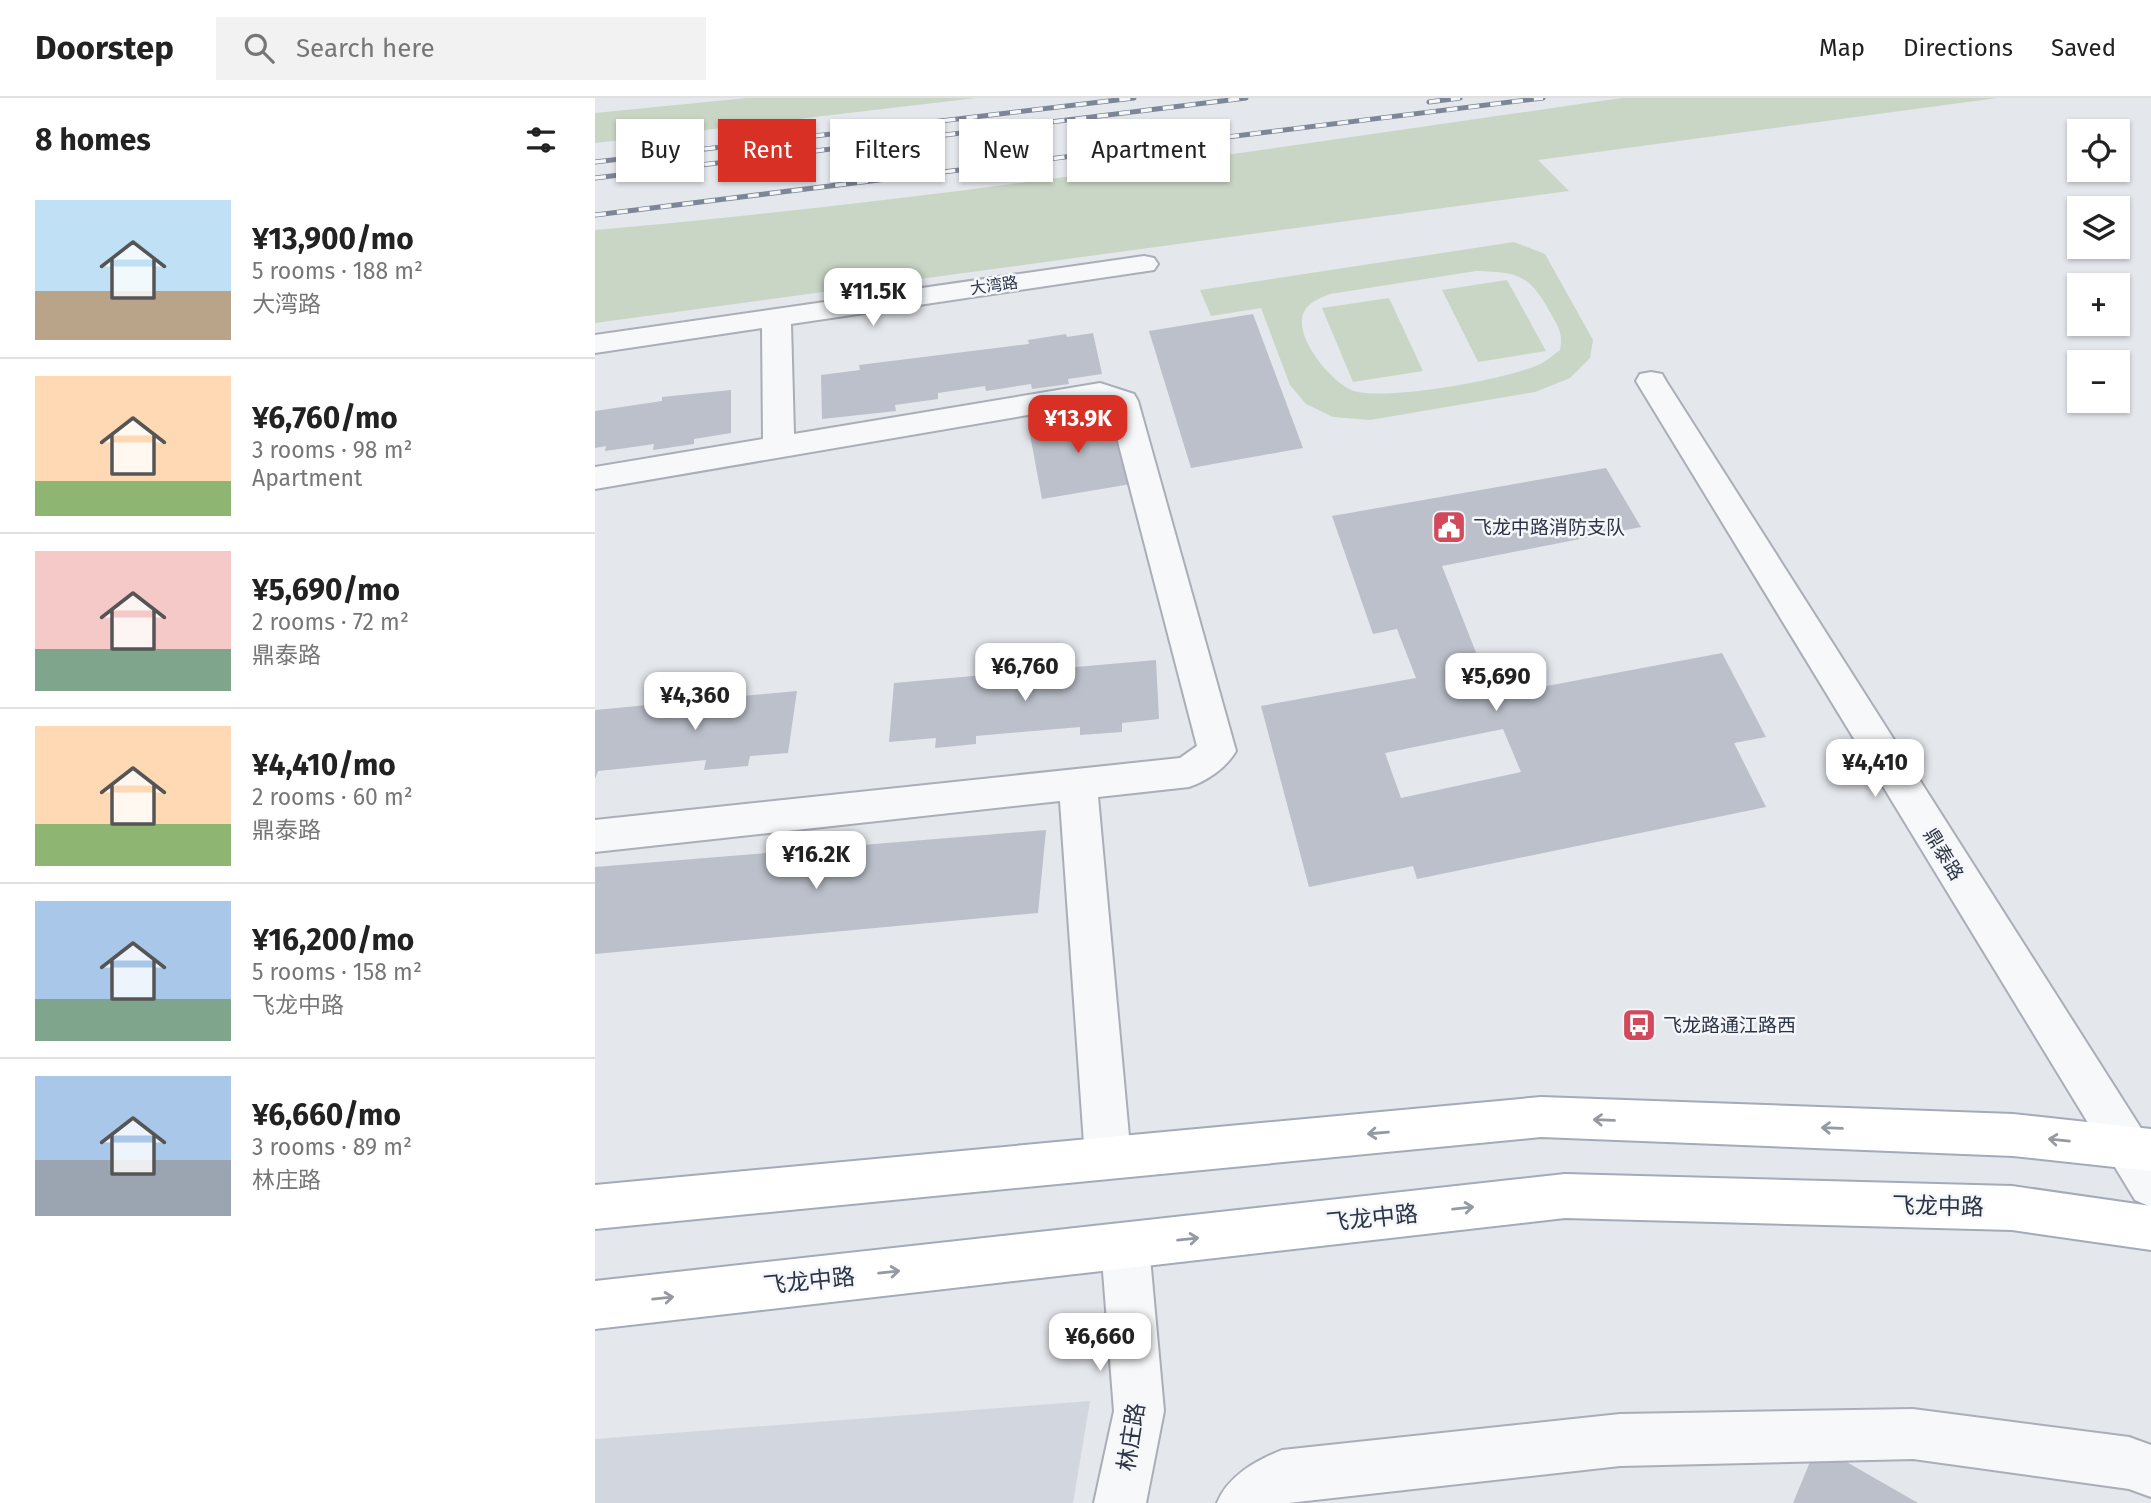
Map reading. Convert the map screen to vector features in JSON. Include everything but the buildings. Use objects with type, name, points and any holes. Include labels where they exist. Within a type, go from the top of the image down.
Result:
[{"type":"main road","points":[[595,1207],[1541,1117],[2013,1135],[2138,1149]]},
{"type":"main road","name":"飞龙中路","points":[[595,1305],[1565,1196],[2012,1208],[2151,1228]]},
{"type":"street","name":"大湾路","points":[[595,344],[1144,264]]},
{"type":"street","points":[[776,317],[779,448]]},
{"type":"street","name":"鼎泰路","points":[[1651,381],[2138,1149],[2151,1185]]},
{"type":"street","points":[[595,478],[1100,394],[1123,401],[1217,751],[1189,772],[595,836]]},
{"type":"street","points":[[1078,783],[1108,1158]]},
{"type":"street","name":"林庄路","points":[[1120,1503],[1139,1411],[1125,1246]]},
{"type":"street","points":[[1243,1503],[1282,1476],[1620,1440],[1913,1434],[2129,1463],[2151,1471]]},
{"type":"shaded area","points":[[1090,1401],[1073,1503],[595,1503],[595,1439]]},
{"type":"green space","points":[[747,98],[976,98],[798,119],[718,119],[718,128],[704,130],[704,119],[616,119],[616,141],[595,143],[595,113]]},
{"type":"green space","points":[[1622,98],[1997,98],[1538,160],[1569,191],[595,323],[595,230],[853,204],[1025,182],[1053,182],[1053,178],[1067,176],[1067,182],[1230,182],[1230,154]]},
{"type":"green space","points":[[1514,242],[1545,254],[1593,340],[1590,358],[1570,378],[1535,392],[1370,420],[1333,417],[1306,404],[1290,385],[1261,308],[1211,316],[1200,290]],"holes":[[[1476,271],[1513,275],[1529,284],[1544,301],[1558,327],[1561,335],[1560,350],[1544,362],[1522,371],[1474,382],[1418,391],[1370,393],[1345,387],[1325,369],[1309,346],[1302,322],[1304,312],[1315,301],[1330,294]]]},
{"type":"green space","points":[[1507,280],[1546,351],[1478,362],[1442,290]]},
{"type":"green space","points":[[1389,298],[1423,371],[1353,382],[1322,308]]},
{"type":"railway","points":[[595,162],[1134,98]]},
{"type":"railway","points":[[595,178],[1246,98]]},
{"type":"railway","points":[[1429,102],[1460,98]]},
{"type":"railway","points":[[595,215],[1543,98]]},
{"type":"place","name":"飞龙中路消防支队","points":[[1449,527]]},
{"type":"place","name":"飞龙路通江路西","points":[[1639,1025]]}]
